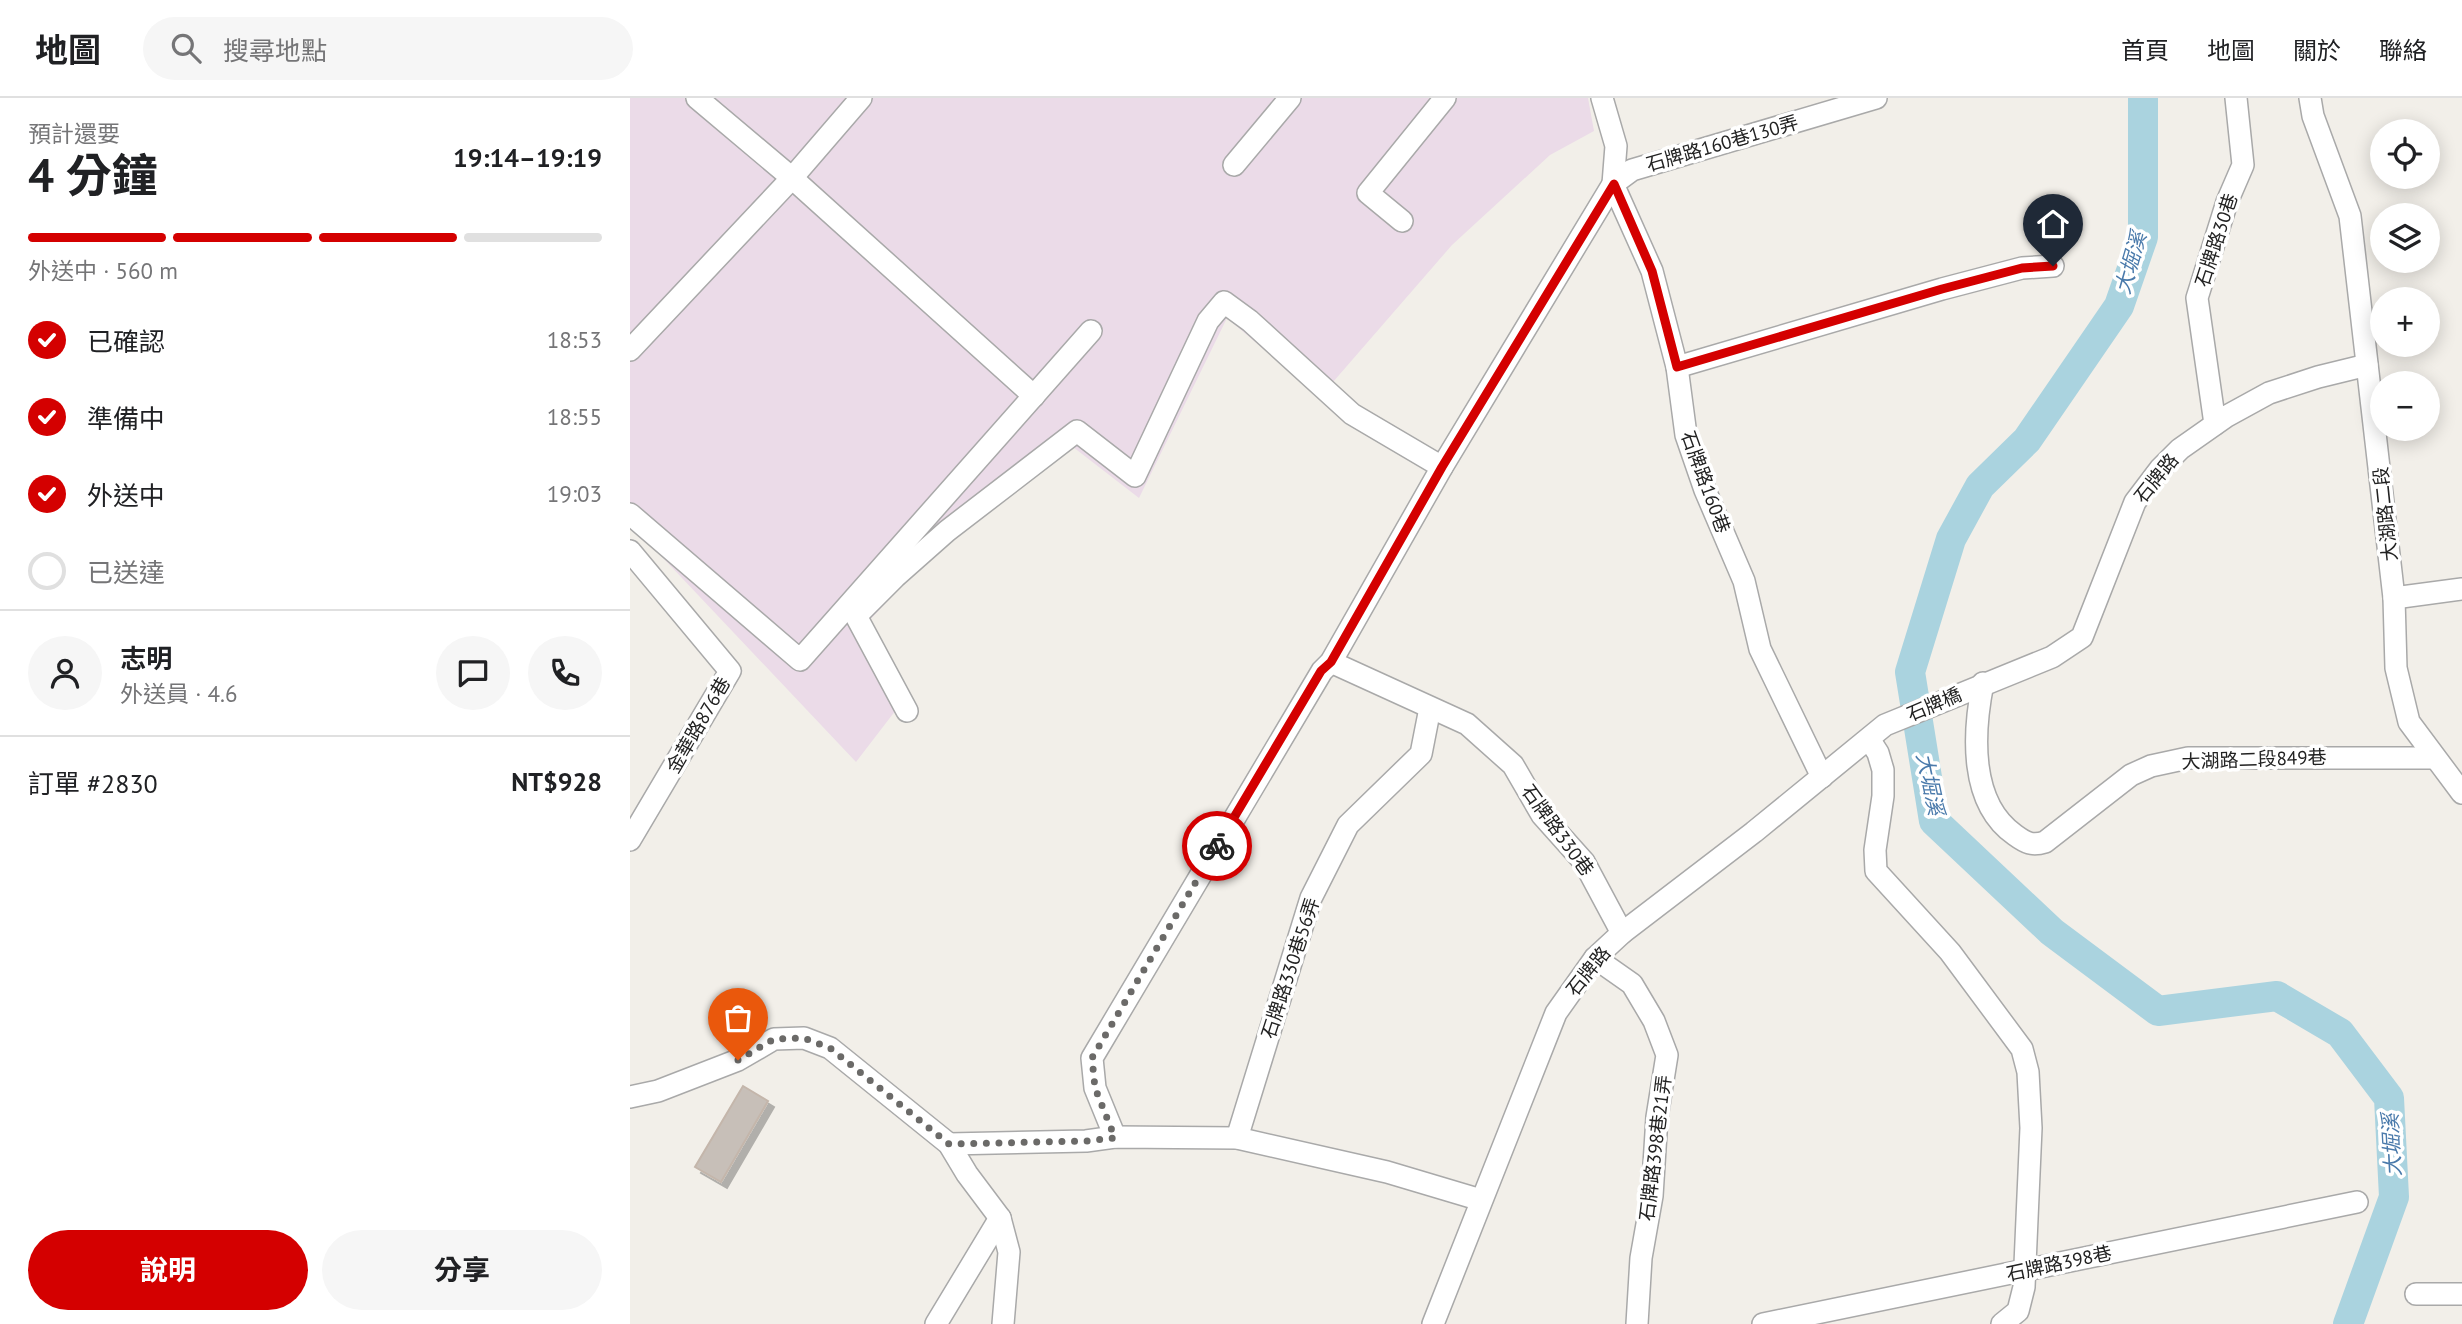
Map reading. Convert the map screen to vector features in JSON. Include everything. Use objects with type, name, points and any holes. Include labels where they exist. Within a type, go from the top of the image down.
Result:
[{"type":"street","points":[[698,98],[792,178],[853,236],[1034,396]]},
{"type":"street","points":[[630,350],[792,178],[861,98]]},
{"type":"street","points":[[1234,165],[1290,98]]},
{"type":"street","points":[[1402,221],[1368,192],[1445,98]]},
{"type":"street","name":"石牌路160巷","points":[[1602,98],[1616,146],[1614,184],[1652,271],[1677,367],[1686,435],[1704,490],[1744,581],[1760,649],[1822,776]]},
{"type":"street","name":"石牌路160巷130弄","points":[[1614,184],[1632,170],[1876,98]]},
{"type":"street","name":"石牌路30巷","points":[[2216,424],[2197,298],[2227,202],[2243,165],[2236,98]]},
{"type":"street","name":"大湖路二段","points":[[2310,98],[2313,116],[2350,216],[2394,598],[2396,668],[2409,722],[2462,793]]},
{"type":"street","points":[[1115,1138],[1095,1088],[1092,1058],[1321,671],[1331,662],[1442,467],[1614,184]]},
{"type":"street","points":[[1677,367],[1942,289],[2022,268],[2053,266]]},
{"type":"street","points":[[907,711],[856,616],[947,531],[1077,431],[1135,476],[1208,321],[1224,302],[1250,321],[1352,414],[1442,467]]},
{"type":"street","points":[[630,514],[800,660],[1091,331]]},
{"type":"street","name":"石牌路","points":[[1983,683],[2052,657],[2082,637],[2135,502],[2160,469],[2180,449],[2269,393],[2367,365]]},
{"type":"street","name":"金華路876巷","points":[[630,551],[730,671],[630,840]]},
{"type":"street","points":[[2394,598],[2462,589]]},
{"type":"street","name":"石牌路330巷","points":[[1331,662],[1467,724],[1513,765],[1542,815],[1584,862],[1622,933]]},
{"type":"street","name":"石牌橋","points":[[1885,725],[1983,683]]},
{"type":"street","name":"大湖路二段849巷","points":[[1983,683],[1976,717],[1976,749],[1986,801],[1995,818],[2008,831],[2035,845],[2045,842],[2131,775],[2151,766],[2188,758],[2434,758]]},
{"type":"street","name":"石牌路330巷56弄","points":[[1237,1138],[1311,898],[1348,825],[1421,754],[1430,708]]},
{"type":"street","name":"石牌路","points":[[1433,1324],[1556,1013],[1595,958],[1622,933],[1754,832],[1885,725]]},
{"type":"street","points":[[1869,739],[1878,753],[1883,770],[1883,796],[1875,850],[1876,871],[1950,952],[2022,1049],[2028,1072],[2031,1128],[2024,1287],[2018,1311],[2002,1324]]},
{"type":"street","name":"石牌路398巷21弄","points":[[1595,958],[1632,984],[1654,1021],[1667,1055],[1657,1117],[1652,1195],[1641,1258],[1637,1324]]},
{"type":"street","points":[[630,1097],[658,1091],[738,1060],[774,1039],[804,1038],[830,1048],[949,1144],[967,1174],[1000,1218],[1009,1252],[1003,1324]]},
{"type":"street","points":[[949,1144],[1115,1138],[1237,1138],[1387,1172],[1480,1200]]},
{"type":"street","name":"石牌路398巷","points":[[1763,1324],[2357,1202]]},
{"type":"street","points":[[936,1324],[1000,1218]]},
{"type":"street","points":[[2416,1294],[2462,1294]]},
{"type":"shaded area","points":[[630,98],[1588,98],[1594,131],[1550,155],[1452,245],[1320,397],[1227,318],[1139,498],[1073,447],[931,555],[865,625],[899,706],[856,762],[630,523]]},
{"type":"building","points":[[743,1086],[768,1101],[721,1182],[695,1167]]},
{"type":"waterway","name":"大堀溪","points":[[2143,98],[2143,237],[2119,306],[2027,440],[1980,486],[1951,539],[1910,672],[1934,821],[2052,932],[2158,1011],[2277,996],[2340,1033],[2389,1098],[2394,1197],[2348,1324]]},
{"type":"way so far","points":[[738,1060],[774,1039],[804,1038],[830,1048],[949,1144],[1115,1138],[1095,1088],[1092,1058],[1217,846]]},
{"type":"route","points":[[1217,846],[1321,671],[1331,662],[1442,467],[1614,184],[1652,271],[1677,367],[1942,289],[2022,268],[2053,266]]}]
